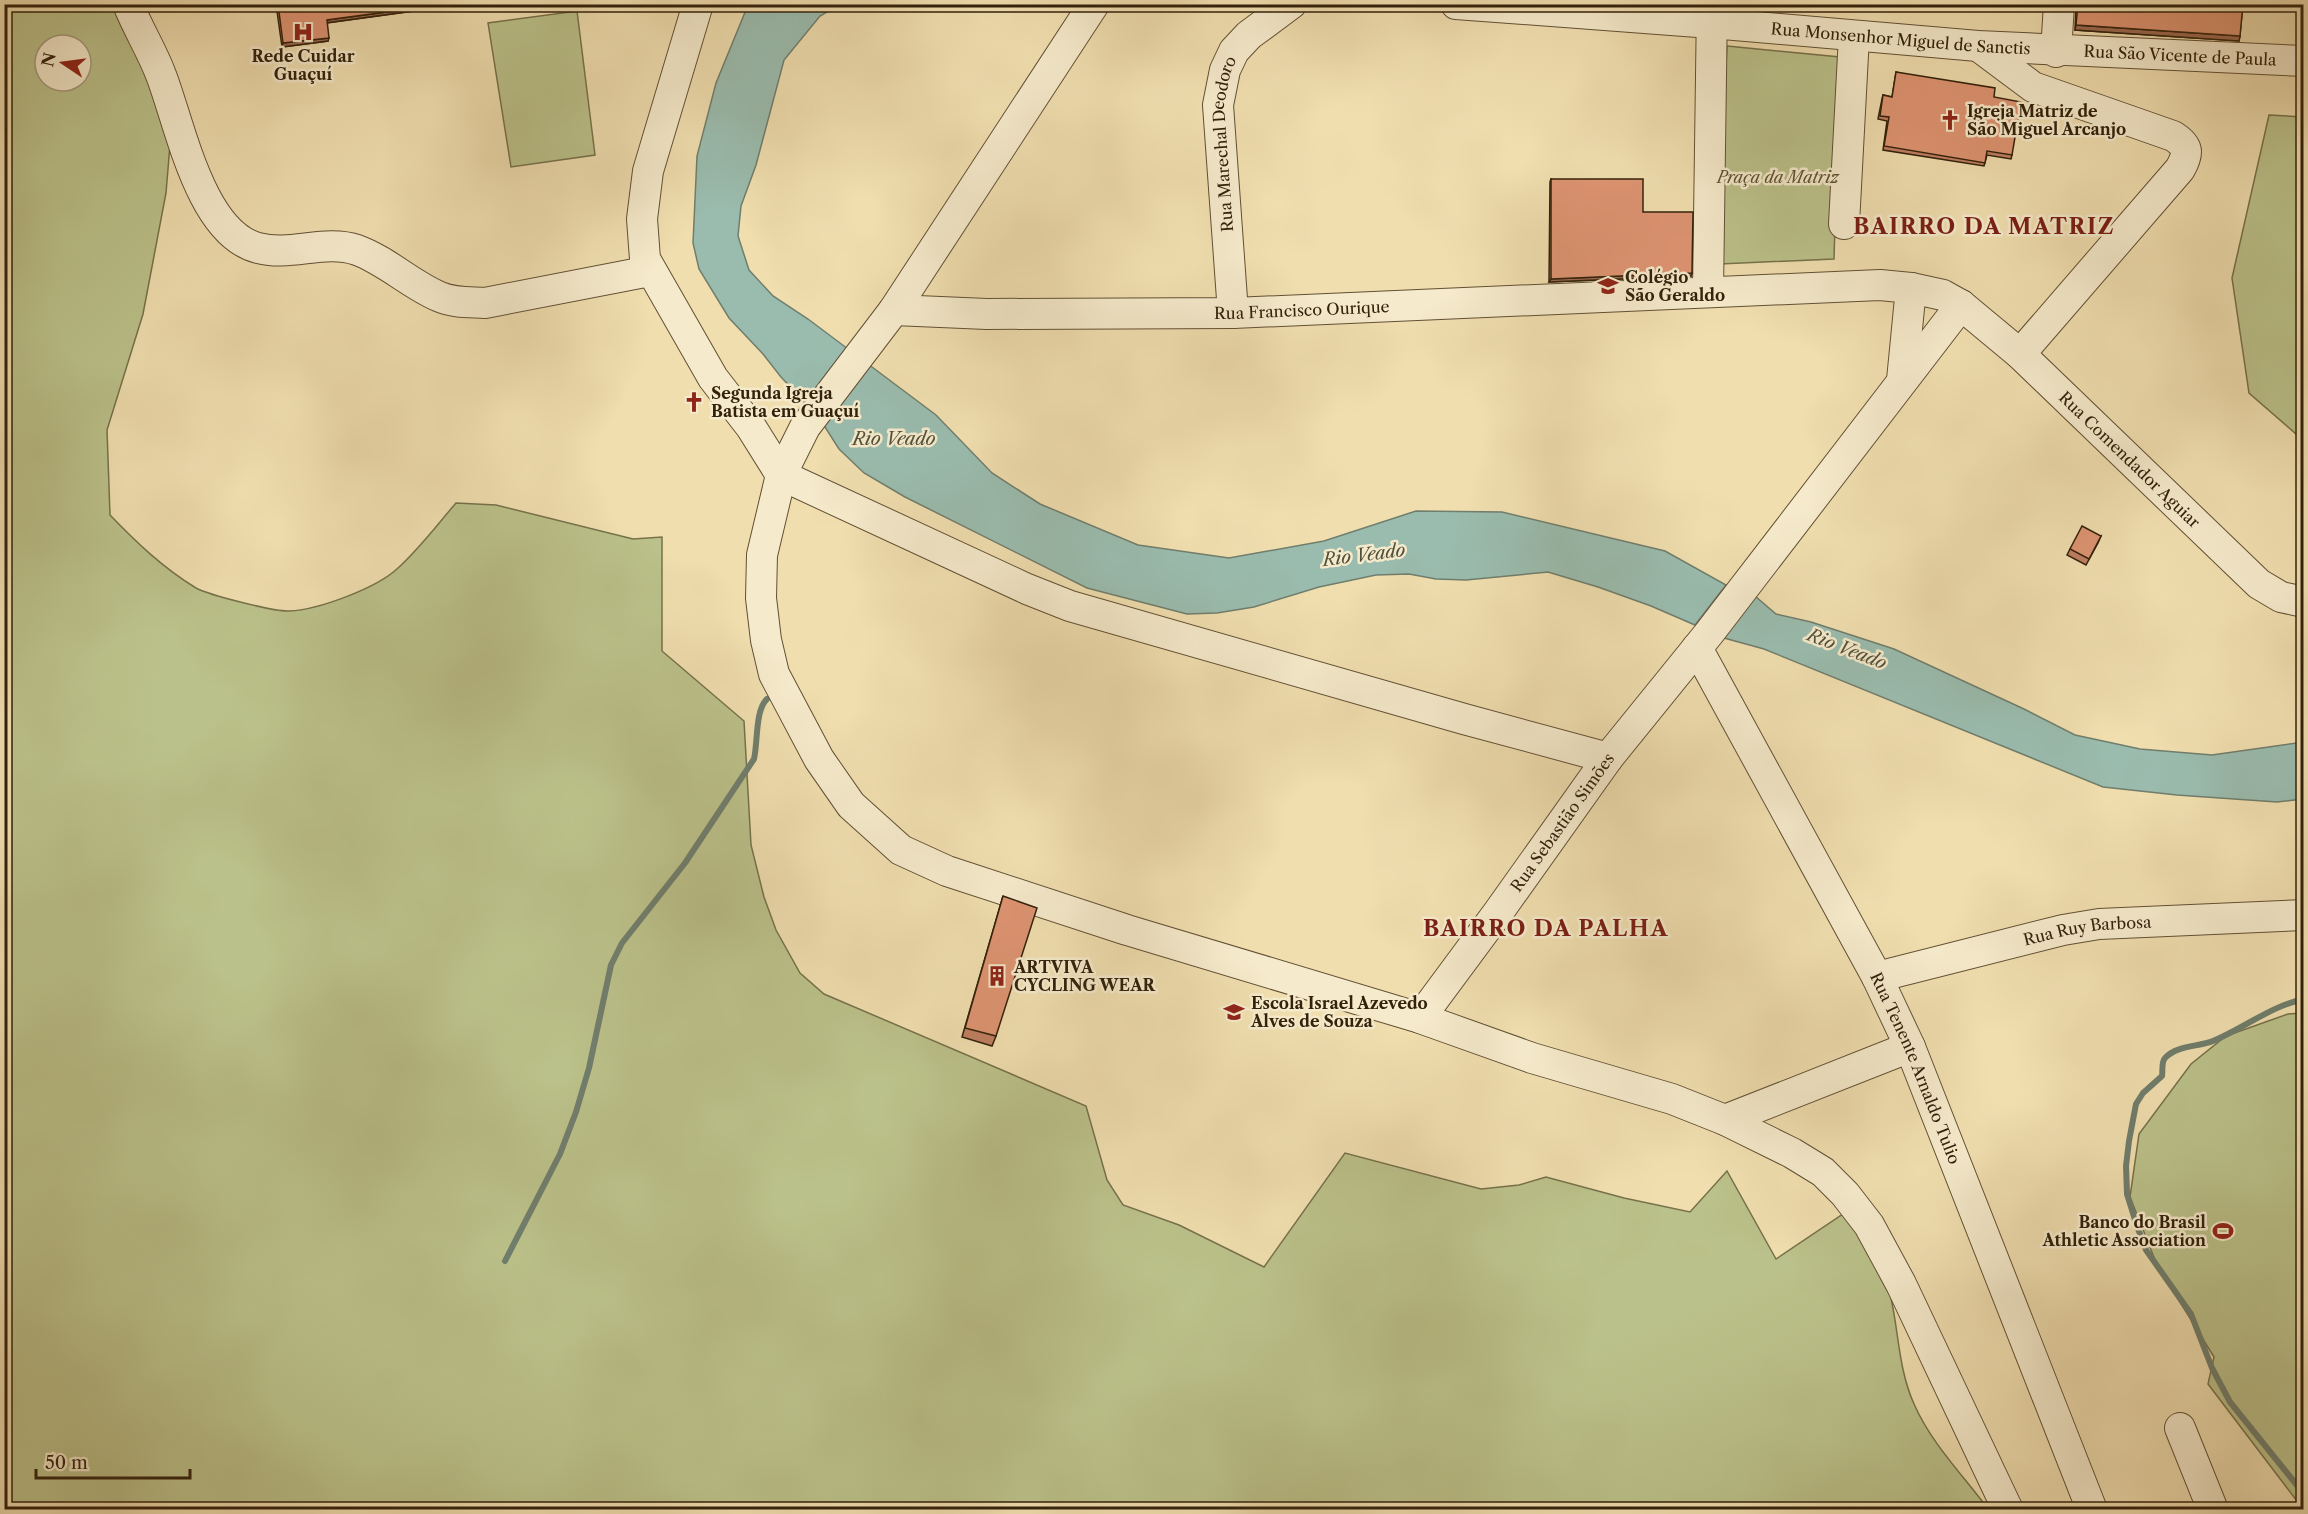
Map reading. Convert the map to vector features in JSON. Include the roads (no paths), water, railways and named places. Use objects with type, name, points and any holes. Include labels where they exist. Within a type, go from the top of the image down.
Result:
[{"type":"street","points":[[128,4],[159,70],[196,180],[206,200],[225,227],[255,248],[277,251],[328,245],[351,248],[373,256],[440,297],[462,302],[485,303],[650,271]]},
{"type":"street","points":[[698,4],[648,171],[642,219],[645,259],[713,378],[751,428],[781,475],[1027,589],[1070,606],[1608,758]]},
{"type":"street","points":[[1094,4],[894,310],[805,427],[781,475],[762,555],[761,598],[766,640],[774,674],[819,759],[851,805],[901,850],[947,871],[1060,909],[1420,1018],[1532,1058],[1672,1099],[1725,1120],[1792,1153],[1823,1172],[1845,1194],[1869,1225],[1901,1284],[2008,1509]]},
{"type":"street","name":"Rua Marechal Deodoro","points":[[1233,313],[1218,105],[1225,70],[1234,51],[1249,35],[1291,4]]},
{"type":"street","name":"Rua Monsenhor Miguel de Sanctis","points":[[1456,4],[1702,13],[1854,36],[2056,52]]},
{"type":"street","points":[[2056,52],[2059,4]]},
{"type":"street","points":[[1702,13],[1708,292],[1880,285],[1911,288],[1902,380]]},
{"type":"street","points":[[1844,224],[1854,36]]},
{"type":"street","points":[[1978,46],[2033,87],[2173,136],[2183,142],[2186,150],[2185,160],[2180,169],[2020,354]]},
{"type":"street","name":"Rua São Vicente de Paula","points":[[2056,52],[2304,62]]},
{"type":"street","name":"Rua Comendador Aguiar","points":[[1911,288],[1943,295],[1961,305],[2020,354],[2259,584],[2282,597],[2304,602]]},
{"type":"street","name":"Rua Francisco Ourique","points":[[894,310],[987,314],[1233,313],[1708,292]]},
{"type":"street","name":"Rua Sebastião Simões","points":[[1420,1018],[1608,758],[1704,640],[1961,305]]},
{"type":"street","name":"Rua Tenente Arnaldo Tulio","points":[[1704,640],[1877,976],[1910,1047],[2091,1509]]},
{"type":"street","name":"Rua Ruy Barbosa","points":[[1877,976],[2063,930],[2099,924],[2304,915]]},
{"type":"street","points":[[1725,1120],[1910,1047]]},
{"type":"street","points":[[2180,1428],[2212,1509]]},
{"type":"water","name":"Rio Veado","points":[[748,5],[839,5],[820,16],[784,60],[756,165],[741,206],[738,236],[749,270],[773,296],[808,319],[936,415],[992,473],[1040,504],[1138,545],[1229,558],[1324,541],[1416,511],[1502,512],[1665,551],[1726,585],[1695,625],[1651,606],[1548,572],[1466,580],[1436,579],[1409,574],[1376,575],[1319,587],[1254,607],[1217,613],[1187,614],[1087,588],[905,497],[864,473],[839,449],[818,416],[729,318],[699,269],[693,243],[697,156],[716,83]]},
{"type":"water","points":[[1755,596],[1776,614],[1811,622],[1894,649],[2075,735],[2140,749],[2212,755],[2303,742],[2303,799],[2277,802],[2103,787],[1764,649],[1724,638]]},
{"type":"waterway","points":[[505,1261],[560,1154],[576,1112],[589,1068],[611,965],[622,943],[685,863],[754,759],[760,711],[767,699]]},
{"type":"waterway","points":[[2304,999],[2269,1012],[2213,1041],[2182,1048],[2165,1058],[2162,1076],[2143,1093],[2136,1104],[2126,1166],[2127,1194],[2146,1250],[2191,1314],[2212,1368],[2230,1402],[2304,1494]]},
{"type":"place","name":"Rede Cuidar Guaçuí","points":[[303,32]]},
{"type":"place","name":"Igreja Matriz de São Miguel Arcanjo","points":[[1950,120]]},
{"type":"place","name":"Colégio São Geraldo","points":[[1608,286]]},
{"type":"place","name":"Segunda Igreja Batista em Guaçuí","points":[[694,402]]},
{"type":"place","name":"ARTVIVA CYCLING WEAR","points":[[997,976]]},
{"type":"place","name":"Escola Israel Azevedo Alves de Souza","points":[[1234,1012]]},
{"type":"place","name":"Banco do Brasil Athletic Association","points":[[2223,1231]]},
{"type":"district","name":"BAIRRO DA MATRIZ","points":[[1984,226]]},
{"type":"district","name":"BAIRRO DA PALHA","points":[[1546,928]]},
{"type":"park label","name":"Praça da Matriz","points":[[1778,177]]}]
